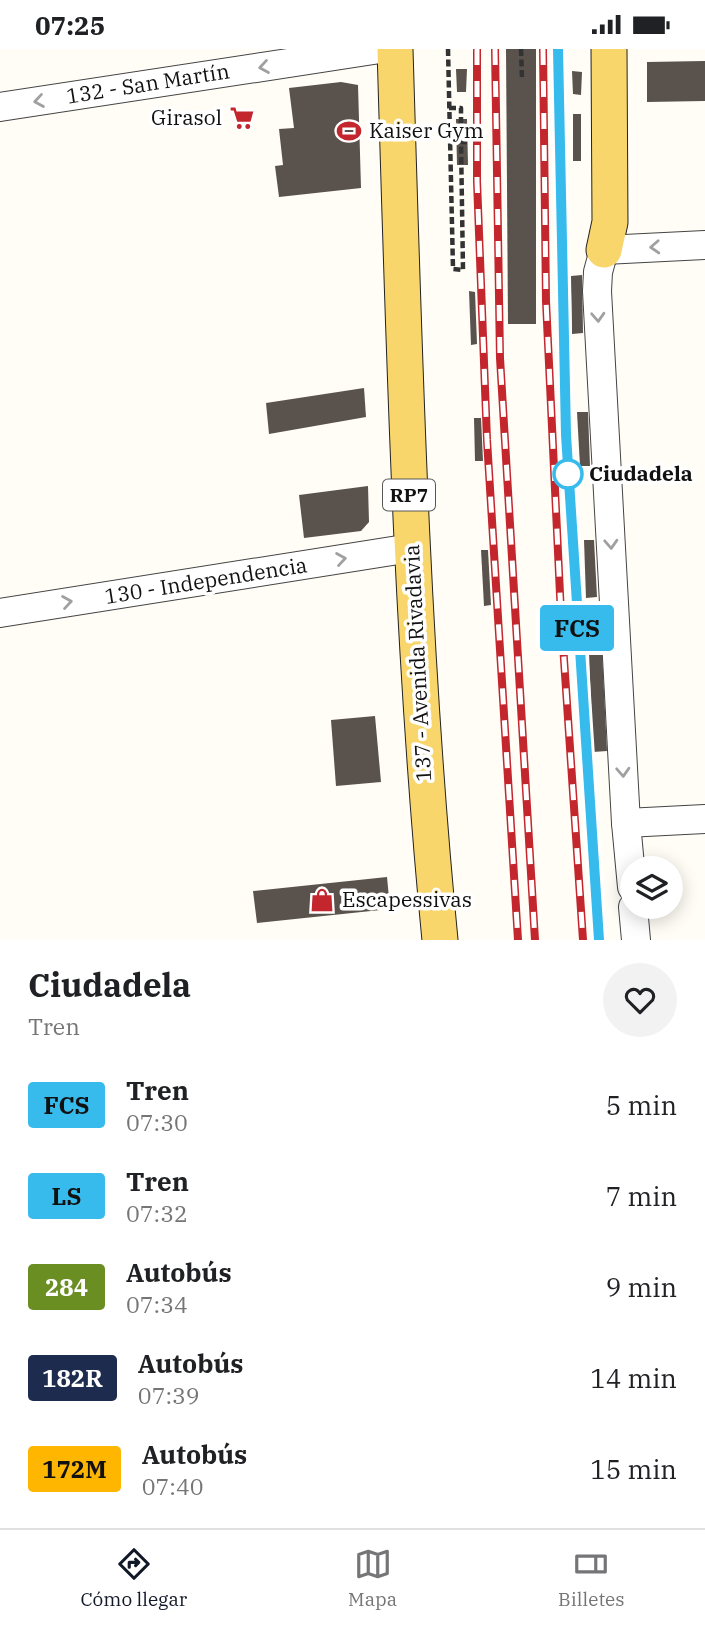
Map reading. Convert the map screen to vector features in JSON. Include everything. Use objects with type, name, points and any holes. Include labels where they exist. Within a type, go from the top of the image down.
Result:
[{"type":"main road","name":"137 - Avenida Rivadavia","points":[[395,49],[411,548],[426,802],[440,940]]},
{"type":"main road","points":[[604,250],[610,222],[609,49]]},
{"type":"street","name":"132 - San Martín","points":[[0,107],[380,49]]},
{"type":"street","points":[[629,856],[598,272],[604,250],[705,245]]},
{"type":"street","name":"130 - Independencia","points":[[0,613],[411,548]]},
{"type":"street","points":[[626,823],[705,819]]},
{"type":"street","points":[[634,919],[636,940]]},
{"type":"path","points":[[448,49],[449,108],[453,269],[463,270],[465,142],[461,109],[449,108]]},
{"type":"path","points":[[521,49],[522,78]]},
{"type":"building","points":[[506,49],[536,49],[536,324],[508,324]]},
{"type":"building","points":[[705,61],[705,101],[647,102],[647,62]]},
{"type":"building","points":[[456,69],[467,69],[466,92],[457,92]]},
{"type":"building","points":[[572,71],[582,72],[581,95],[573,94]]},
{"type":"building","points":[[341,82],[358,85],[361,188],[279,197],[275,166],[283,165],[279,129],[294,128],[289,88]]},
{"type":"building","points":[[573,114],[581,114],[581,161],[573,161]]},
{"type":"building","points":[[456,119],[467,119],[468,165],[457,165]]},
{"type":"building","points":[[582,275],[583,333],[572,334],[571,276]]},
{"type":"building","points":[[469,291],[475,292],[477,344],[471,345]]},
{"type":"building","points":[[364,388],[366,417],[269,434],[266,403]]},
{"type":"building","points":[[577,412],[588,412],[590,466],[580,466]]},
{"type":"building","points":[[474,418],[481,418],[483,461],[475,461]]},
{"type":"building","points":[[368,486],[369,522],[361,531],[304,538],[299,495]]},
{"type":"building","points":[[584,540],[594,540],[597,597],[586,598]]},
{"type":"building","points":[[481,550],[488,550],[491,605],[484,606]]},
{"type":"building","points":[[602,652],[607,751],[593,752],[589,653]]},
{"type":"building","points":[[375,716],[381,782],[336,786],[331,720]]},
{"type":"building","name":"Escapessivas","points":[[387,877],[390,909],[257,923],[253,891]]},
{"type":"railway","points":[[477,49],[477,181],[487,440],[518,940]]},
{"type":"railway","points":[[495,49],[500,358],[535,940]]},
{"type":"railway","points":[[543,49],[546,301],[561,615],[583,940]]},
{"type":"railway","points":[[558,49],[566,435],[599,940]]},
{"type":"train","name":"FCS","points":[[558,49],[559,199],[566,435],[599,940]]},
{"type":"place","name":"Girasol","points":[[242,118]]},
{"type":"place","name":"Kaiser Gym","points":[[349,131]]},
{"type":"place","name":"Ciudadela","points":[[568,474]]},
{"type":"place","name":"Escapessivas","points":[[322,900]]}]
